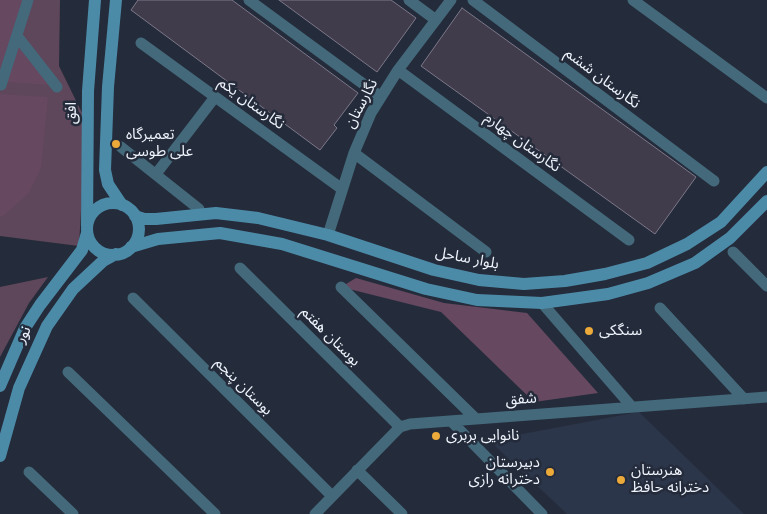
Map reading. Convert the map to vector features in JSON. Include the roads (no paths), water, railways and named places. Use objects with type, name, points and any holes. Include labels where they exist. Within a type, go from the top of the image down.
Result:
[{"type":"main road","name":"افق","points":[[87,230],[88,91],[95,0]]},
{"type":"main road","points":[[116,0],[108,87],[105,170],[108,184],[122,205],[135,216],[138,232],[131,247]]},
{"type":"main road","name":"بلوار ساحل","points":[[135,216],[150,219],[216,213],[266,219],[328,235],[434,270],[478,280],[524,284],[565,281],[605,274],[647,263],[687,244],[721,222],[767,172]]},
{"type":"main road","points":[[122,205],[114,203],[99,207],[93,212],[87,230],[94,247],[101,252],[116,254],[131,247],[158,239],[220,233],[282,244],[426,289],[477,300],[542,303],[608,294],[648,283],[695,263],[730,238],[767,202]]},
{"type":"main road","name":"نور","points":[[0,386],[26,328],[44,298],[82,250],[87,230]]},
{"type":"main road","name":"نور","points":[[0,456],[18,388],[47,326],[73,289],[103,261],[116,254]]},
{"type":"main road","points":[[524,284],[542,303]]},
{"type":"street","points":[[1,85],[28,0]]},
{"type":"street","points":[[249,0],[380,98]]},
{"type":"street","points":[[409,0],[436,20]]},
{"type":"street","name":"نگارستان","points":[[328,235],[354,153],[371,113],[398,70],[450,0]]},
{"type":"street","name":"نگارستان ششم","points":[[473,0],[714,181]]},
{"type":"street","points":[[633,0],[767,98]]},
{"type":"street","points":[[16,36],[57,87]]},
{"type":"street","name":"نگارستان یکم","points":[[141,43],[342,189]]},
{"type":"street","name":"نگارستان چهارم","points":[[398,70],[629,240]]},
{"type":"street","points":[[156,174],[215,97]]},
{"type":"street","points":[[121,148],[199,209]]},
{"type":"street","points":[[354,153],[486,252]]},
{"type":"street","points":[[733,252],[767,286]]},
{"type":"street","name":"بوستان هفتم","points":[[240,268],[400,427]]},
{"type":"street","points":[[341,288],[476,419]]},
{"type":"street","name":"بوستان پنجم","points":[[133,298],[332,496]]},
{"type":"street","points":[[542,303],[632,407]]},
{"type":"street","points":[[660,308],[744,398]]},
{"type":"street","points":[[68,372],[215,514]]},
{"type":"street","name":"شفق","points":[[400,427],[410,424],[767,397]]},
{"type":"street","points":[[451,421],[542,514]]},
{"type":"street","points":[[314,514],[400,427]]},
{"type":"street","points":[[357,470],[402,514]]},
{"type":"street","points":[[29,472],[74,514]]},
{"type":"place","name":"تعمیرگاه علی طوسی","points":[[116,144]]},
{"type":"place","name":"سنگکی","points":[[589,331]]},
{"type":"place","name":"نانوایی بربری","points":[[436,436]]},
{"type":"place","name":"دبیرستان دخترانه رازی","points":[[550,472]]},
{"type":"place","name":"هنرستان دخترانه حافظ","points":[[621,480]]}]
